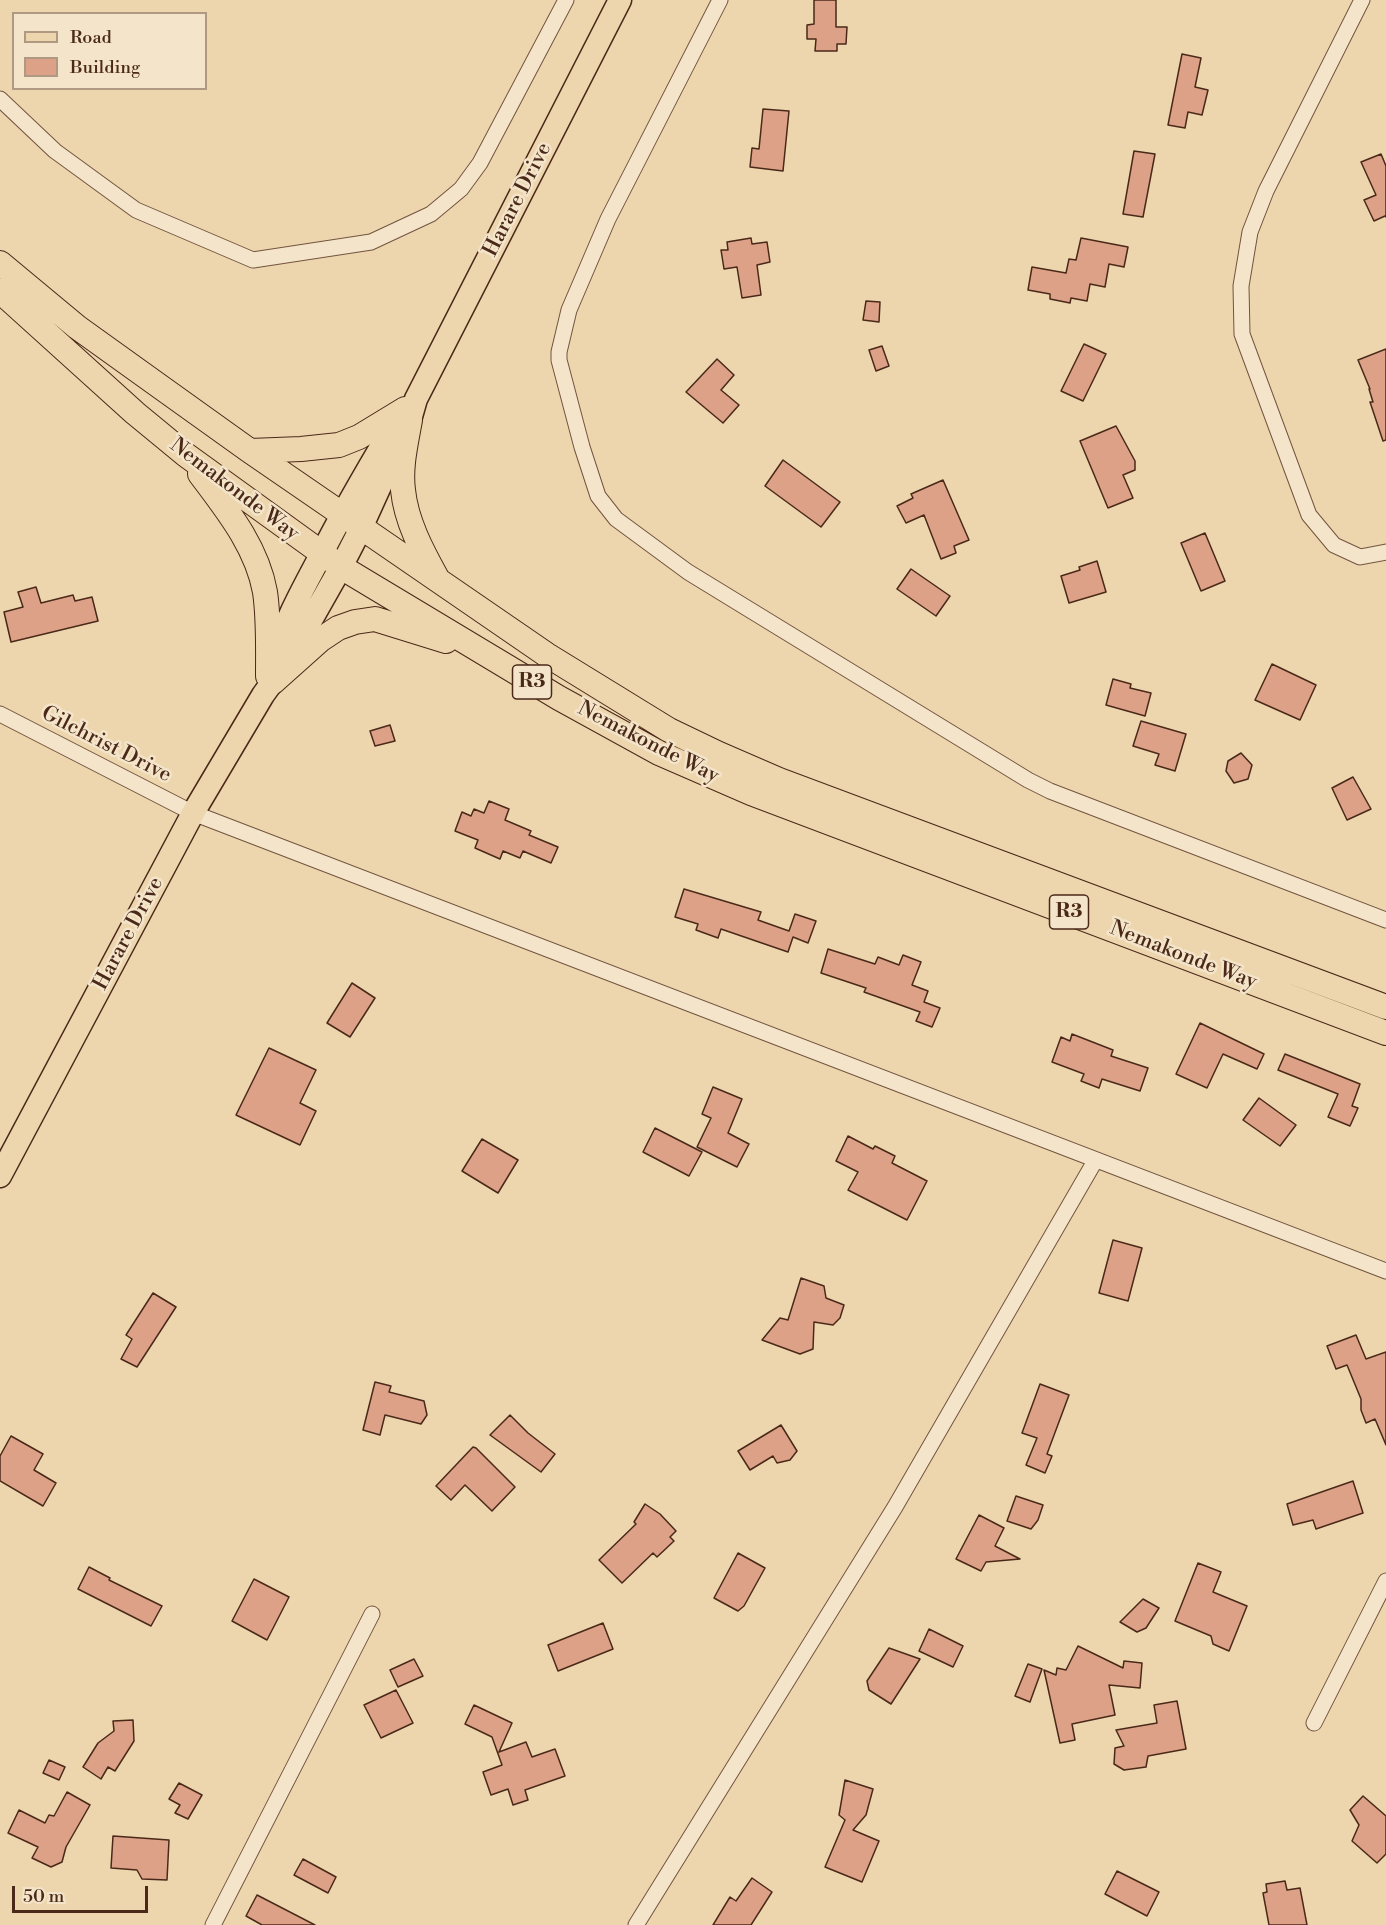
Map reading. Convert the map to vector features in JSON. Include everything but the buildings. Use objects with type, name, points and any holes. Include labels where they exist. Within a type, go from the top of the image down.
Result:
[{"type":"highway","name":"Nemakonde Way","points":[[0,263],[77,327],[341,514]]},
{"type":"highway","name":"Nemakonde Way","points":[[0,291],[135,413],[186,455],[321,554],[559,698],[659,753],[742,789],[1386,1033]]},
{"type":"highway","points":[[250,451],[339,445],[410,410]]},
{"type":"highway","points":[[410,410],[403,461],[405,504],[423,553],[440,582]]},
{"type":"highway","points":[[186,455],[249,544],[260,572],[265,592],[268,684]]},
{"type":"highway","name":"R3","points":[[341,514],[361,528]]},
{"type":"highway","name":"Nemakonde Way","points":[[361,528],[574,672],[669,730],[719,754],[779,780],[1386,1007]]},
{"type":"highway","points":[[268,684],[320,640],[338,628],[375,619],[485,653]]},
{"type":"main road","name":"Harare Drive","points":[[0,1176],[193,813],[268,684],[289,659],[341,567],[361,528],[410,410],[620,0]]},
{"type":"main road","name":"Harare Drive","points":[[268,684],[283,629],[341,514],[410,410]]},
{"type":"street","points":[[0,99],[55,151],[136,210],[253,260],[371,242],[431,214],[460,189],[480,163],[566,0]]},
{"type":"street","points":[[720,0],[608,219],[569,310],[559,352],[570,406],[582,447],[598,496],[606,508],[616,519],[688,572],[1050,792],[1386,920]]},
{"type":"street","points":[[1362,0],[1266,191],[1250,232],[1241,286],[1242,334],[1309,514],[1334,545],[1360,557],[1386,552]]},
{"type":"street","name":"Gilchrist Drive","points":[[0,714],[193,813],[1386,1271]]},
{"type":"street","points":[[636,1925],[895,1507],[1095,1161]]},
{"type":"street","points":[[1314,1723],[1386,1581]]},
{"type":"street","points":[[213,1925],[372,1614]]}]
